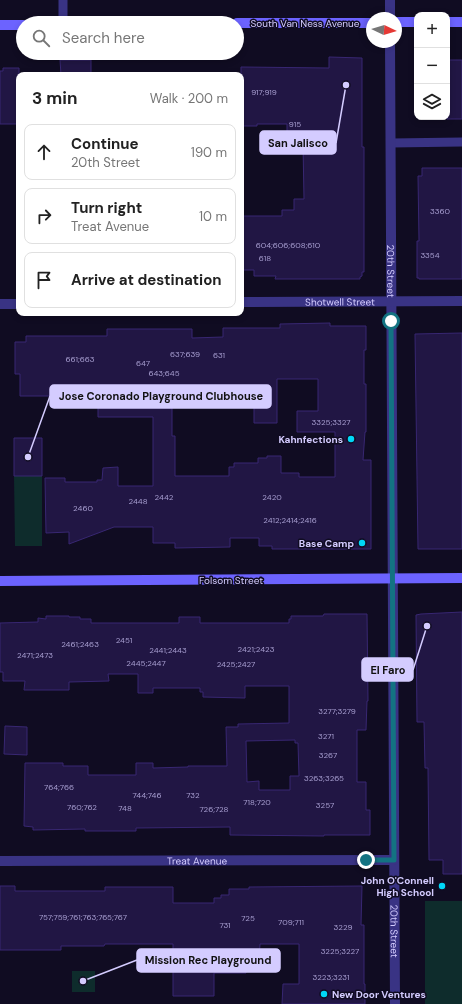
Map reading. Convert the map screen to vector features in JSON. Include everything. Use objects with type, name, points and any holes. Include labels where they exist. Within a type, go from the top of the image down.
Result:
[{"type":"street","points":[[390,0],[390,12]]},
{"type":"street","points":[[402,22],[414,22]]},
{"type":"street","points":[[450,22],[462,22]]},
{"type":"street","name":"South Van Ness Avenue","points":[[244,23],[366,23]]},
{"type":"street","points":[[0,25],[16,25]]},
{"type":"street","name":"20th Street","points":[[390,48],[395,1004]]},
{"type":"street","name":"Shotwell Street","points":[[244,302],[462,301]]},
{"type":"street","points":[[0,304],[16,304]]},
{"type":"street","name":"Folsom Street","points":[[0,581],[462,578]]},
{"type":"street","name":"Treat Avenue","points":[[0,861],[394,860]]},
{"type":"lane","points":[[63,0],[63,16]]},
{"type":"lane","points":[[391,143],[462,142]]},
{"type":"green space","points":[[14,476],[42,476],[42,546],[15,546]]},
{"type":"green space","points":[[425,901],[462,901],[462,1004],[425,1004]]},
{"type":"green space","points":[[72,971],[95,971],[95,992],[72,992]]},
{"type":"building","points":[[329,57],[362,58],[364,272],[362,272],[360,279],[275,279],[276,276],[254,276],[254,270],[244,270],[244,216],[282,216],[282,210],[294,210],[294,199],[304,199],[303,144],[287,144],[287,124],[257,124],[257,126],[244,126],[244,72],[241,72],[241,67],[329,68]]},
{"type":"building","points":[[60,60],[91,60],[91,72],[61,72]]},
{"type":"building","points":[[450,60],[462,60],[462,119],[450,119]]},
{"type":"building","points":[[3,68],[19,68],[19,72],[16,72],[16,124],[0,124],[0,71],[3,71]]},
{"type":"building","points":[[422,168],[462,168],[462,279],[417,278],[417,241],[419,241],[418,176],[422,176]]},
{"type":"building","points":[[330,323],[330,326],[366,326],[364,384],[366,384],[366,432],[363,460],[371,460],[371,549],[272,549],[272,546],[259,546],[259,538],[230,538],[230,547],[175,548],[175,543],[153,543],[153,527],[114,527],[69,544],[69,532],[46,533],[45,478],[65,478],[65,482],[97,482],[97,480],[102,480],[103,468],[118,467],[118,486],[153,486],[153,417],[98,417],[98,391],[60,391],[60,396],[20,396],[20,374],[15,374],[15,342],[26,342],[26,336],[107,336],[107,329],[192,329],[192,338],[223,337],[223,328],[280,328],[280,324]],"holes":[[[277,379],[318,379],[318,411],[297,411],[297,432],[335,432],[335,477],[299,477],[299,473],[281,473],[281,456],[267,456],[267,458],[258,458],[258,463],[234,463],[234,467],[229,467],[229,476],[175,476],[175,436],[172,436],[172,401],[207,401],[207,394],[254,394],[254,423],[277,423]]]},
{"type":"building","points":[[462,333],[462,549],[418,549],[415,334]]},
{"type":"building","points":[[14,438],[42,438],[42,476],[14,476]]},
{"type":"building","points":[[462,612],[462,874],[443,874],[443,860],[429,860],[428,768],[425,768],[424,722],[417,722],[416,615]]},
{"type":"building","points":[[324,614],[367,614],[368,701],[366,730],[357,730],[357,782],[366,782],[366,810],[370,810],[370,835],[230,835],[230,827],[136,828],[136,831],[85,831],[85,829],[33,830],[33,827],[24,826],[25,763],[63,763],[63,766],[88,766],[88,775],[136,775],[136,763],[153,763],[153,768],[227,766],[226,727],[238,727],[238,724],[289,723],[289,686],[245,686],[245,698],[203,697],[203,692],[200,692],[200,688],[153,688],[153,693],[138,693],[138,674],[108,674],[109,681],[69,682],[69,690],[24,690],[25,681],[3,681],[3,672],[0,672],[0,623],[38,622],[38,618],[46,619],[46,616],[69,616],[80,617],[80,619],[91,619],[91,623],[179,623],[179,617],[200,617],[200,623],[289,623],[291,616],[323,616]],"holes":[[[295,740],[295,743],[298,743],[299,776],[290,776],[290,790],[259,790],[259,781],[247,782],[246,741]]]},
{"type":"building","points":[[5,726],[27,727],[27,755],[4,754]]},
{"type":"building","points":[[0,886],[15,886],[15,891],[105,891],[105,887],[173,887],[173,903],[214,903],[214,898],[221,898],[221,895],[229,895],[229,889],[249,889],[249,887],[362,886],[361,925],[364,925],[365,1004],[282,1004],[283,984],[299,984],[299,944],[260,944],[259,960],[246,960],[246,973],[214,973],[214,996],[173,996],[173,944],[105,944],[104,946],[61,946],[61,950],[0,950]]},
{"type":"place","name":"San Jalisco","points":[[346,85]]},
{"type":"place","name":"Kahnfections","points":[[351,439]]},
{"type":"place","name":"Jose Coronado Playground Clubhouse","points":[[28,457]]},
{"type":"place","name":"Base Camp","points":[[362,543]]},
{"type":"place","name":"El Faro","points":[[427,626]]},
{"type":"place","name":"John O'Connell High School","points":[[442,886]]},
{"type":"place","name":"Mission Rec Playground","points":[[83,981]]},
{"type":"place","name":"New Door Ventures","points":[[324,994]]},
{"type":"route","points":[[366,860],[394,860],[391,321]]}]
